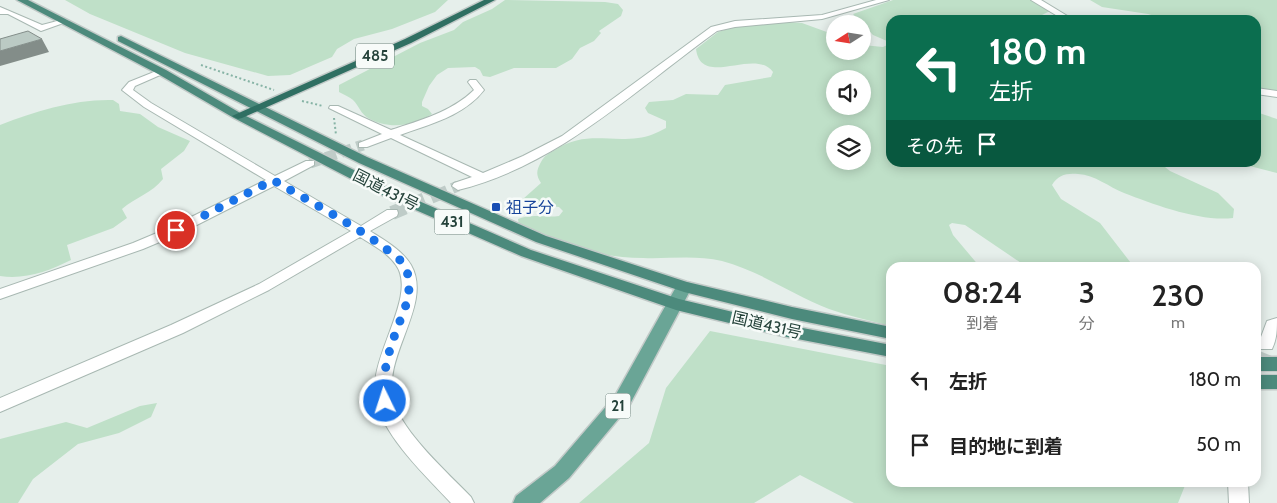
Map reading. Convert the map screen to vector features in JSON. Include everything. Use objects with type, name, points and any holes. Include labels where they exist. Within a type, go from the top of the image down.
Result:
[{"type":"highway","name":"国道431号","points":[[21,0],[162,72],[238,116],[442,218],[526,253],[676,304],[787,331],[886,350]]},
{"type":"highway","name":"国道431号","points":[[41,0],[363,160],[541,239],[684,287],[792,313],[886,331]]},
{"type":"highway","name":"485","points":[[238,116],[408,41],[491,0]]},
{"type":"highway","points":[[1261,364],[1277,364]]},
{"type":"highway","points":[[1261,382],[1277,382]]},
{"type":"main road","name":"21","points":[[524,503],[562,472],[622,401],[684,287]]},
{"type":"street","points":[[458,186],[483,177],[565,138],[593,120],[714,30],[735,24],[822,17],[884,0]]},
{"type":"street","points":[[1035,0],[1061,15]]},
{"type":"street","points":[[0,8],[0,12],[9,12],[41,28],[65,21]]},
{"type":"street","points":[[162,72],[132,84],[127,90],[273,180],[360,230],[404,266],[408,280],[408,300],[393,339],[382,381],[385,401],[394,420],[426,463],[464,503]]},
{"type":"street","points":[[364,145],[451,112],[472,98],[479,90],[473,82]]},
{"type":"street","points":[[1261,92],[1277,94]]},
{"type":"street","points":[[334,108],[483,177]]},
{"type":"street","points":[[0,294],[146,243],[310,163]]},
{"type":"street","points":[[0,404],[186,325],[264,287],[392,213]]},
{"type":"street","points":[[1266,345],[1272,325],[1277,323]]},
{"type":"street","points":[[1238,487],[1239,503]]},
{"type":"path","points":[[198,64],[275,90]]},
{"type":"path","points":[[302,101],[334,108],[336,136]]},
{"type":"green space","points":[[65,0],[448,0],[435,12],[392,29],[354,39],[337,49],[332,57],[290,75],[268,76],[185,53],[90,14]]},
{"type":"green space","points":[[505,0],[605,2],[618,4],[623,10],[621,16],[599,31],[601,33],[594,41],[580,48],[572,59],[556,68],[514,68],[490,77],[483,76],[480,70],[475,67],[448,68],[437,75],[429,86],[422,102],[422,106],[432,114],[409,124],[392,125],[376,122],[366,116],[352,99],[339,92],[339,85],[420,43],[454,30],[463,22],[492,9]]},
{"type":"green space","points":[[893,0],[1038,0],[1050,11],[1042,15],[886,15],[886,41],[871,33],[871,15],[853,14]]},
{"type":"green space","points":[[1090,0],[1277,0],[1277,97],[1261,91],[1261,15],[1151,15],[1102,7]]},
{"type":"green space","points":[[787,22],[802,23],[826,32],[826,60],[871,60],[871,46],[886,46],[886,167],[1165,167],[1218,193],[1234,209],[1233,218],[1220,219],[1178,212],[1124,193],[1090,177],[1066,174],[1057,179],[1052,185],[1061,199],[1100,223],[1130,262],[1020,262],[965,225],[952,223],[949,225],[953,235],[976,262],[886,262],[886,325],[829,309],[750,271],[722,261],[702,258],[643,258],[610,255],[564,244],[519,226],[518,219],[529,216],[559,216],[563,211],[559,207],[530,204],[523,199],[541,183],[537,175],[538,168],[544,158],[551,152],[566,144],[586,139],[627,139],[649,136],[666,128],[666,121],[648,113],[645,108],[649,102],[673,100],[686,94],[718,95],[725,85],[771,77],[773,72],[765,65],[754,63],[718,67],[708,66],[700,60],[696,49],[718,32],[737,26]]},
{"type":"green space","points":[[98,100],[113,100],[119,104],[120,111],[140,114],[158,127],[190,141],[184,151],[161,169],[163,179],[159,184],[122,209],[127,218],[113,228],[67,245],[71,260],[37,274],[19,277],[0,276],[0,125],[55,107]]},
{"type":"green space","points":[[1261,114],[1277,119],[1277,173],[1254,167],[1261,167]]},
{"type":"green space","points":[[710,331],[886,365],[886,487],[1184,487],[1178,503],[854,503],[800,475],[754,503],[579,503],[649,443],[666,388]]},
{"type":"green space","points":[[157,403],[151,417],[119,433],[78,444],[33,479],[18,503],[0,503],[0,439],[66,422],[87,428],[140,406]]},
{"type":"building","points":[[28,31],[42,39],[0,51],[0,39]]},
{"type":"tunnel","points":[[310,163],[363,145]]},
{"type":"tunnel","points":[[437,195],[458,186]]},
{"type":"tunnel","points":[[392,213],[440,193]]},
{"type":"tunnel","points":[[1261,357],[1266,345]]},
{"type":"place","name":"祖子分","points":[[496,207]]},
{"type":"route","points":[[176,230],[273,180],[360,230],[393,254],[404,266],[408,280],[408,300],[393,339],[382,381],[385,401]]}]
